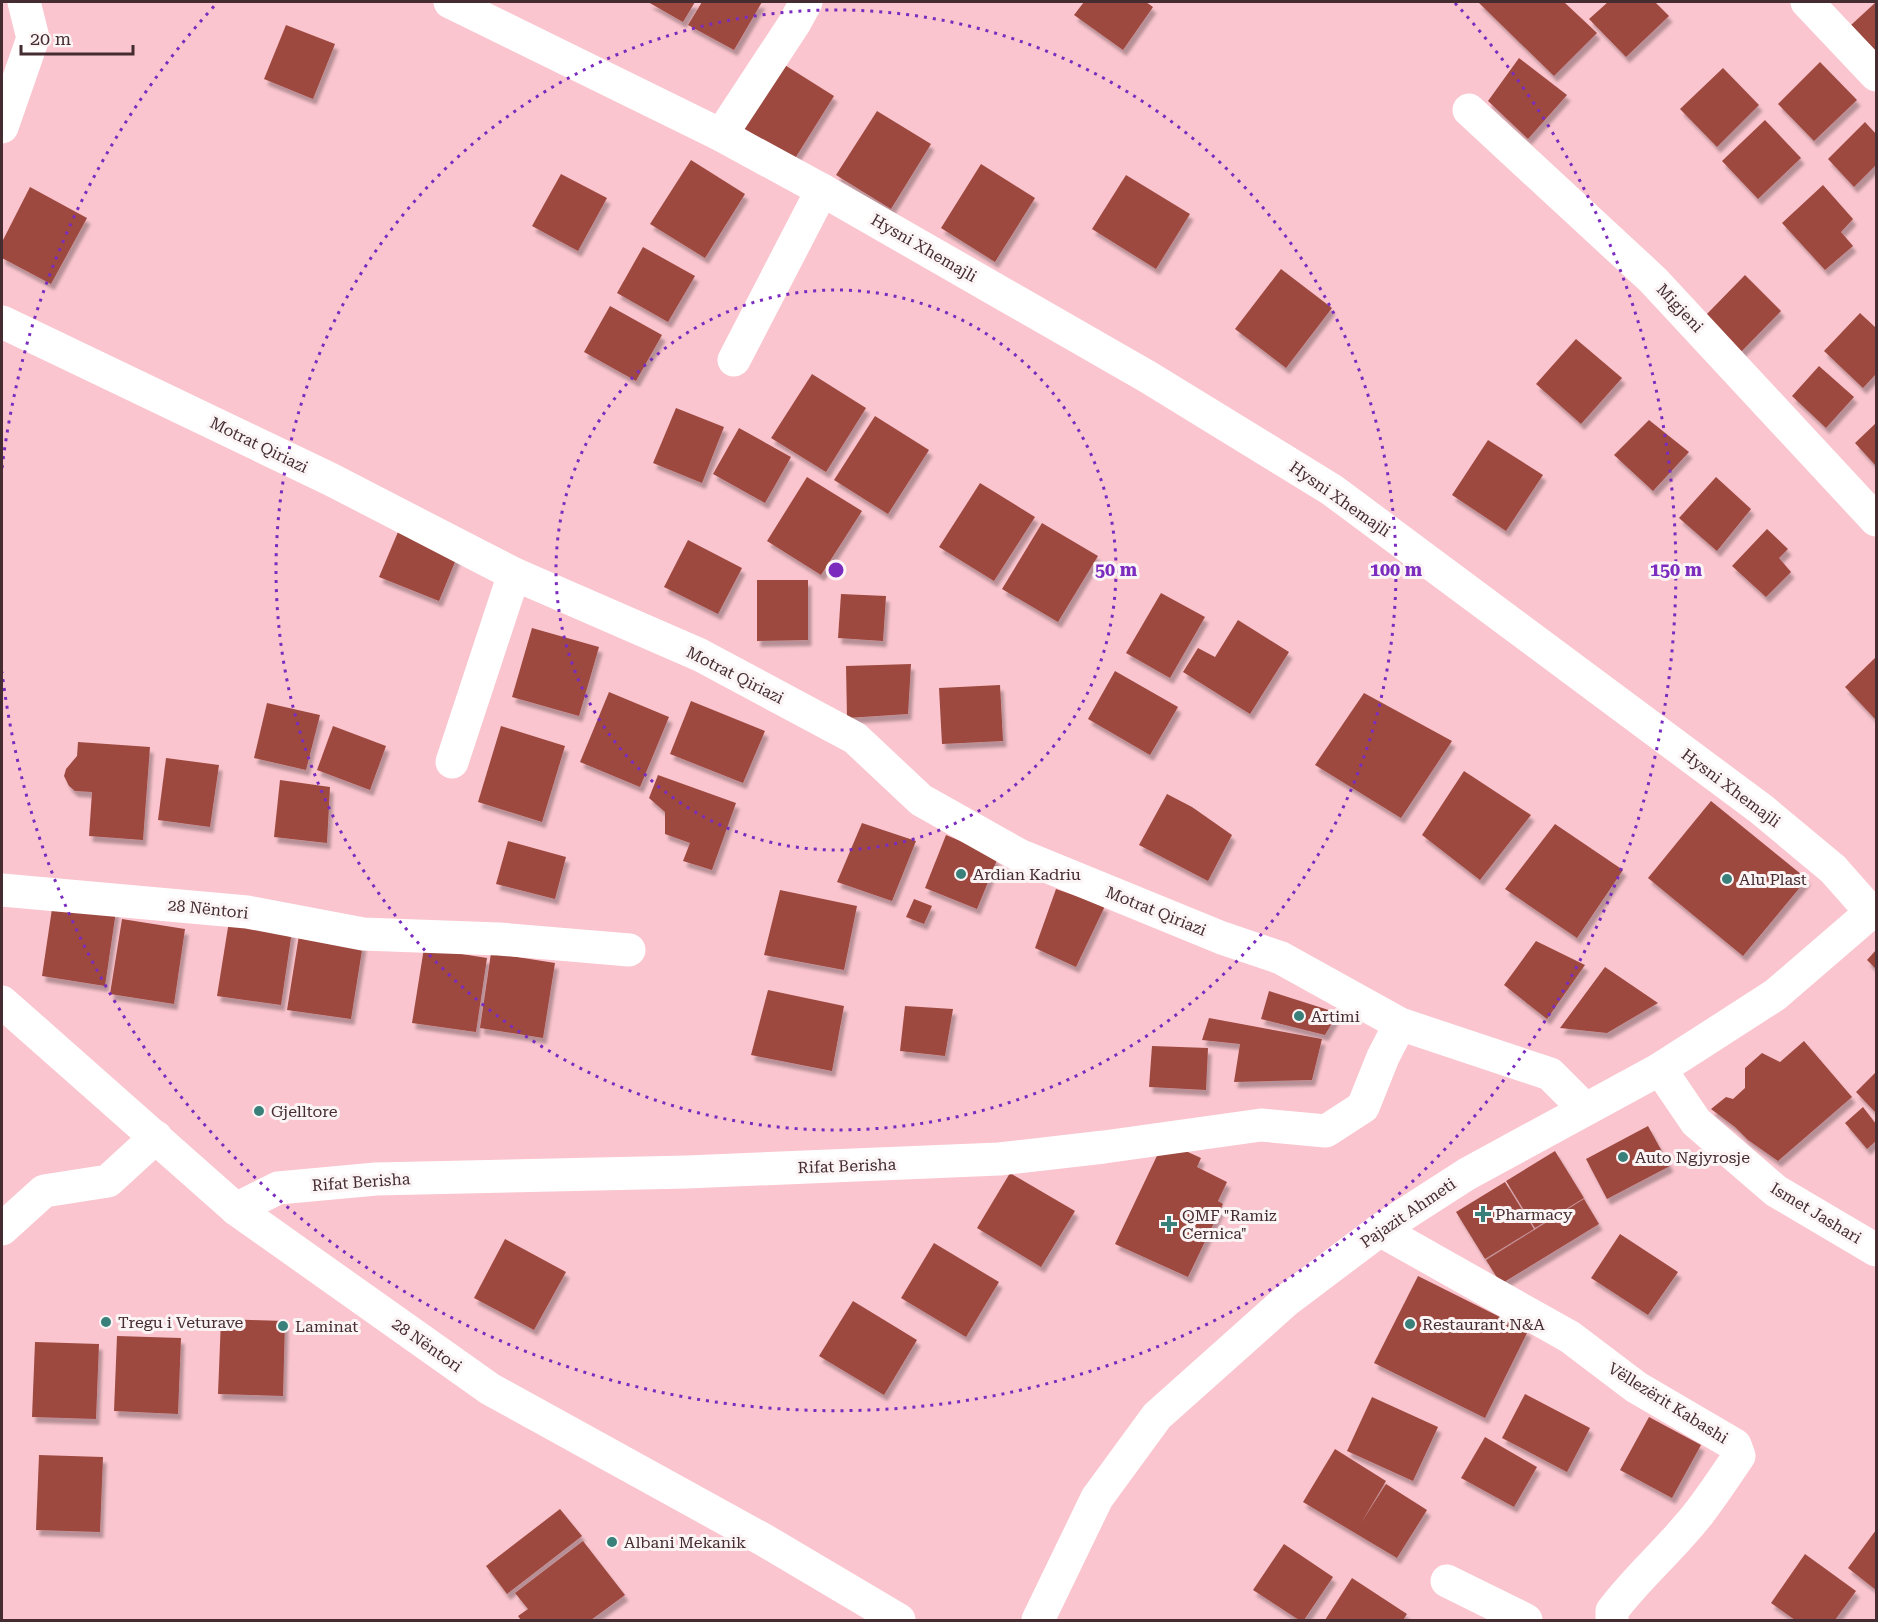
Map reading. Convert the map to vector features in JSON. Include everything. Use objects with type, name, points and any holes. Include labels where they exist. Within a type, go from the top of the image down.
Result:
[{"type":"street","points":[[2,127],[33,38],[24,2]]},
{"type":"street","name":"Hysni Xhemajli","points":[[450,2],[721,135],[822,190],[1148,377],[1332,490],[1761,809],[1833,869],[1874,910]]},
{"type":"street","points":[[721,135],[806,2]]},
{"type":"street","points":[[1807,2],[1876,75]]},
{"type":"street","name":"Migjeni","points":[[1469,110],[1653,280],[1876,520]]},
{"type":"street","points":[[734,360],[822,190]]},
{"type":"street","name":"Motrat Qiriazi","points":[[2,322],[330,479],[514,574],[700,655],[855,738],[921,800],[1019,855],[1222,938],[1281,958],[1400,1024],[1550,1074],[1585,1109]]},
{"type":"street","points":[[452,762],[514,574]]},
{"type":"street","name":"28 Nëntori","points":[[2,890],[247,912],[363,934],[499,939],[629,950]]},
{"type":"street","name":"Pajazit Ahmeti","points":[[1038,1620],[1097,1498],[1157,1416],[1287,1300],[1380,1230],[1467,1174],[1660,1069],[1775,994],[1874,910]]},
{"type":"street","name":"28 Nëntori","points":[[2,1002],[236,1209],[490,1389],[764,1540],[900,1620]]},
{"type":"street","name":"Rifat Berisha","points":[[236,1209],[278,1188],[376,1179],[664,1173],[999,1159],[1261,1125],[1326,1131],[1363,1107],[1383,1057],[1400,1024]]},
{"type":"street","name":"Ismet Jashari","points":[[1660,1069],[1696,1122],[1776,1191],[1876,1250]]},
{"type":"street","points":[[2,1229],[44,1191],[108,1181],[156,1137]]},
{"type":"street","name":"Vëllezërit Kabashi","points":[[1380,1230],[1570,1337],[1636,1387],[1735,1445],[1739,1456],[1706,1504],[1657,1562],[1624,1594],[1612,1611],[1612,1620]]},
{"type":"street","points":[[1447,1581],[1526,1620]]},
{"type":"building","points":[[648,2],[695,2],[683,22]]},
{"type":"building","points":[[702,2],[762,2],[734,50],[688,25]]},
{"type":"building","points":[[1084,2],[1146,2],[1153,7],[1123,50],[1074,15]]},
{"type":"building","points":[[1478,2],[1564,2],[1597,33],[1554,76]]},
{"type":"building","points":[[1608,2],[1655,2],[1669,16],[1626,57],[1589,19]]},
{"type":"building","points":[[1876,2],[1876,51],[1851,25]]},
{"type":"building","points":[[286,25],[335,44],[313,99],[264,79]]},
{"type":"building","points":[[1519,58],[1567,95],[1528,139],[1488,101]]},
{"type":"building","points":[[780,62],[834,96],[794,160],[740,126]]},
{"type":"building","points":[[1820,62],[1857,100],[1814,141],[1778,104]]},
{"type":"building","points":[[1723,68],[1759,105],[1717,147],[1680,109]]},
{"type":"building","points":[[877,111],[931,144],[891,209],[836,175]]},
{"type":"building","points":[[1765,120],[1801,158],[1758,199],[1722,161]]},
{"type":"building","points":[[1865,122],[1876,134],[1876,165],[1854,187],[1828,159]]},
{"type":"building","points":[[691,160],[745,194],[705,258],[650,224]]},
{"type":"building","points":[[981,164],[1035,198],[995,262],[941,228]]},
{"type":"building","points":[[561,174],[607,198],[578,251],[532,226]]},
{"type":"building","points":[[1126,175],[1190,214],[1156,269],[1092,229]]},
{"type":"building","points":[[1823,185],[1853,219],[1841,232],[1853,246],[1825,270],[1782,223]]},
{"type":"building","points":[[30,187],[87,218],[51,284],[2,258],[2,242]]},
{"type":"building","points":[[643,247],[695,276],[668,322],[617,293]]},
{"type":"building","points":[[1281,269],[1332,308],[1286,368],[1235,329]]},
{"type":"building","points":[[1745,275],[1781,311],[1740,353],[1704,317]]},
{"type":"building","points":[[610,306],[662,335],[636,381],[584,352]]},
{"type":"building","points":[[1860,313],[1876,328],[1876,374],[1863,388],[1824,351]]},
{"type":"building","points":[[1576,339],[1622,378],[1581,424],[1536,384]]},
{"type":"building","points":[[1819,366],[1854,397],[1826,428],[1792,396]]},
{"type":"building","points":[[812,374],[866,408],[826,472],[771,438]]},
{"type":"building","points":[[676,408],[724,427],[702,483],[653,463]]},
{"type":"building","points":[[875,416],[929,450],[888,514],[834,480]]},
{"type":"building","points":[[1649,420],[1689,452],[1653,491],[1614,455]]},
{"type":"building","points":[[1876,423],[1876,466],[1855,443]]},
{"type":"building","points":[[739,428],[791,457],[765,503],[713,474]]},
{"type":"building","points":[[1488,440],[1543,475],[1506,531],[1452,495]]},
{"type":"building","points":[[807,477],[862,511],[821,575],[767,541]]},
{"type":"building","points":[[1716,477],[1751,509],[1717,551],[1679,518]]},
{"type":"building","points":[[980,483],[1035,517],[994,581],[939,547]]},
{"type":"building","points":[[1042,523],[1098,556],[1058,622],[1002,589]]},
{"type":"building","points":[[1767,529],[1788,549],[1779,558],[1791,572],[1766,597],[1732,566]]},
{"type":"building","points":[[398,532],[457,557],[439,601],[379,577]]},
{"type":"building","points":[[688,540],[742,568],[718,614],[664,587]]},
{"type":"building","points":[[757,580],[808,580],[808,640],[757,641]]},
{"type":"building","points":[[1161,593],[1205,617],[1170,678],[1126,653]]},
{"type":"building","points":[[841,594],[886,596],[883,641],[838,638]]},
{"type":"building","points":[[1238,620],[1289,652],[1250,714],[1183,672],[1198,648],[1215,657]]},
{"type":"building","points":[[532,628],[599,647],[579,716],[512,697]]},
{"type":"building","points":[[1876,657],[1876,720],[1845,687]]},
{"type":"building","points":[[911,664],[908,714],[847,718],[846,666]]},
{"type":"building","points":[[1115,671],[1178,707],[1150,755],[1088,719]]},
{"type":"building","points":[[1000,685],[1003,741],[942,744],[939,688]]},
{"type":"building","points":[[609,692],[669,717],[640,787],[580,762]]},
{"type":"building","points":[[1364,693],[1452,741],[1401,818],[1315,765]]},
{"type":"building","points":[[691,701],[765,731],[743,783],[670,754]]},
{"type":"building","points":[[267,703],[320,715],[306,770],[254,758]]},
{"type":"building","points":[[333,726],[386,746],[370,790],[317,770]]},
{"type":"building","points":[[501,726],[565,746],[542,822],[478,802]]},
{"type":"building","points":[[78,742],[150,747],[143,840],[89,836],[92,792],[75,791],[69,786],[64,776],[66,769],[77,756]]},
{"type":"building","points":[[166,758],[219,765],[210,827],[158,820]]},
{"type":"building","points":[[1464,771],[1531,815],[1480,880],[1422,835]]},
{"type":"building","points":[[658,775],[736,803],[712,870],[683,861],[690,843],[665,834],[665,812],[649,798]]},
{"type":"building","points":[[280,780],[330,787],[327,843],[274,837]]},
{"type":"building","points":[[1167,794],[1192,807],[1232,835],[1208,881],[1139,845]]},
{"type":"building","name":"Alu Plast","points":[[1711,801],[1807,879],[1743,956],[1648,878]]},
{"type":"building","points":[[862,823],[916,841],[892,901],[837,882]]},
{"type":"building","points":[[1555,824],[1623,870],[1577,938],[1505,889]]},
{"type":"building","name":"Ardian Kadriu","points":[[946,835],[989,853],[997,860],[977,909],[925,888]]},
{"type":"building","points":[[508,841],[566,857],[555,899],[496,884]]},
{"type":"building","points":[[1056,889],[1105,906],[1076,967],[1035,948]]},
{"type":"building","points":[[780,890],[857,906],[844,970],[764,955]]},
{"type":"building","points":[[914,899],[932,906],[924,924],[906,917]]},
{"type":"building","points":[[53,902],[116,911],[105,986],[42,976]]},
{"type":"building","points":[[122,919],[185,929],[174,1004],[110,994]]},
{"type":"building","points":[[229,921],[292,931],[281,1005],[217,996]]},
{"type":"building","points":[[299,935],[363,944],[351,1019],[287,1010]]},
{"type":"building","points":[[1536,941],[1585,965],[1547,1019],[1504,985]]},
{"type":"building","points":[[424,948],[487,958],[476,1032],[412,1023]]},
{"type":"building","points":[[1876,950],[1876,969],[1867,960]]},
{"type":"building","points":[[491,953],[555,963],[543,1038],[480,1028]]},
{"type":"building","points":[[1605,967],[1658,1003],[1607,1033],[1560,1028]]},
{"type":"building","points":[[768,990],[844,1006],[832,1071],[751,1055]]},
{"type":"building","name":"Artimi","points":[[1269,991],[1338,1013],[1325,1035],[1261,1019]]},
{"type":"building","points":[[905,1006],[953,1009],[945,1056],[900,1051]]},
{"type":"building","points":[[1209,1018],[1322,1039],[1312,1080],[1234,1082],[1240,1044],[1202,1040]]},
{"type":"building","points":[[1804,1041],[1852,1097],[1778,1161],[1748,1140],[1711,1109],[1726,1097],[1733,1099],[1745,1088],[1745,1068],[1762,1053],[1780,1062]]},
{"type":"building","points":[[1152,1046],[1208,1048],[1206,1090],[1149,1087]]},
{"type":"building","points":[[1876,1072],[1876,1113],[1856,1092]]},
{"type":"building","points":[[1863,1107],[1876,1124],[1876,1141],[1867,1149],[1845,1123]]},
{"type":"building","points":[[1648,1126],[1670,1166],[1607,1199],[1586,1159]]},
{"type":"building","name":"QMF \"Ramiz Cernica\"","points":[[1164,1141],[1201,1158],[1197,1167],[1227,1182],[1218,1201],[1223,1204],[1188,1277],[1115,1244]]},
{"type":"building","points":[[1555,1151],[1584,1198],[1535,1228],[1506,1181]]},
{"type":"building","points":[[1010,1173],[1075,1211],[1041,1267],[977,1228]]},
{"type":"building","points":[[1505,1182],[1534,1229],[1485,1259],[1456,1212]]},
{"type":"building","points":[[1584,1199],[1599,1224],[1501,1284],[1486,1260]]},
{"type":"building","points":[[1620,1234],[1678,1272],[1648,1315],[1591,1278]]},
{"type":"building","points":[[505,1239],[566,1272],[534,1330],[474,1298]]},
{"type":"building","points":[[934,1243],[999,1282],[966,1337],[901,1298]]},
{"type":"building","points":[[1418,1276],[1528,1331],[1485,1418],[1374,1363]]},
{"type":"building","points":[[853,1301],[917,1340],[884,1395],[819,1356]]},
{"type":"building","points":[[221,1319],[285,1321],[283,1396],[218,1394]]},
{"type":"building","points":[[117,1336],[181,1338],[178,1414],[114,1411]]},
{"type":"building","points":[[35,1342],[99,1344],[96,1419],[32,1417]]},
{"type":"building","points":[[1525,1394],[1590,1428],[1567,1472],[1502,1438]]},
{"type":"building","points":[[1372,1397],[1438,1427],[1413,1481],[1347,1451]]},
{"type":"building","points":[[1649,1417],[1701,1445],[1672,1498],[1620,1470]]},
{"type":"building","points":[[1485,1437],[1537,1467],[1514,1507],[1461,1478]]},
{"type":"building","points":[[1335,1449],[1386,1481],[1361,1523],[1386,1484],[1427,1510],[1397,1558],[1303,1502]]},
{"type":"building","points":[[39,1455],[103,1457],[100,1532],[36,1530]]},
{"type":"building","points":[[560,1509],[582,1536],[507,1594],[486,1566]]},
{"type":"building","points":[[1876,1530],[1876,1590],[1848,1568]]},
{"type":"building","points":[[583,1541],[625,1595],[591,1620],[521,1620],[518,1616],[528,1609],[515,1593]]},
{"type":"building","points":[[1284,1544],[1333,1577],[1304,1620],[1299,1620],[1253,1590]]},
{"type":"building","points":[[1805,1554],[1856,1591],[1835,1620],[1795,1620],[1771,1603]]},
{"type":"building","points":[[1352,1578],[1407,1614],[1403,1620],[1325,1620]]},
{"type":"place","name":"Ardian Kadriu","points":[[961,874]]},
{"type":"place","name":"Alu Plast","points":[[1727,879]]},
{"type":"place","name":"Artimi","points":[[1299,1016]]},
{"type":"place","name":"Gjelltore","points":[[259,1111]]},
{"type":"place","name":"Auto Ngjyrosje","points":[[1623,1157]]},
{"type":"place","name":"Pharmacy","points":[[1483,1214]]},
{"type":"place","name":"QMF \"Ramiz Cernica\"","points":[[1169,1224]]},
{"type":"place","name":"Tregu i Veturave","points":[[106,1322]]},
{"type":"place","name":"Restaurant N&A","points":[[1410,1324]]},
{"type":"place","name":"Laminat","points":[[283,1326]]},
{"type":"place","name":"Albani Mekanik","points":[[612,1542]]}]
